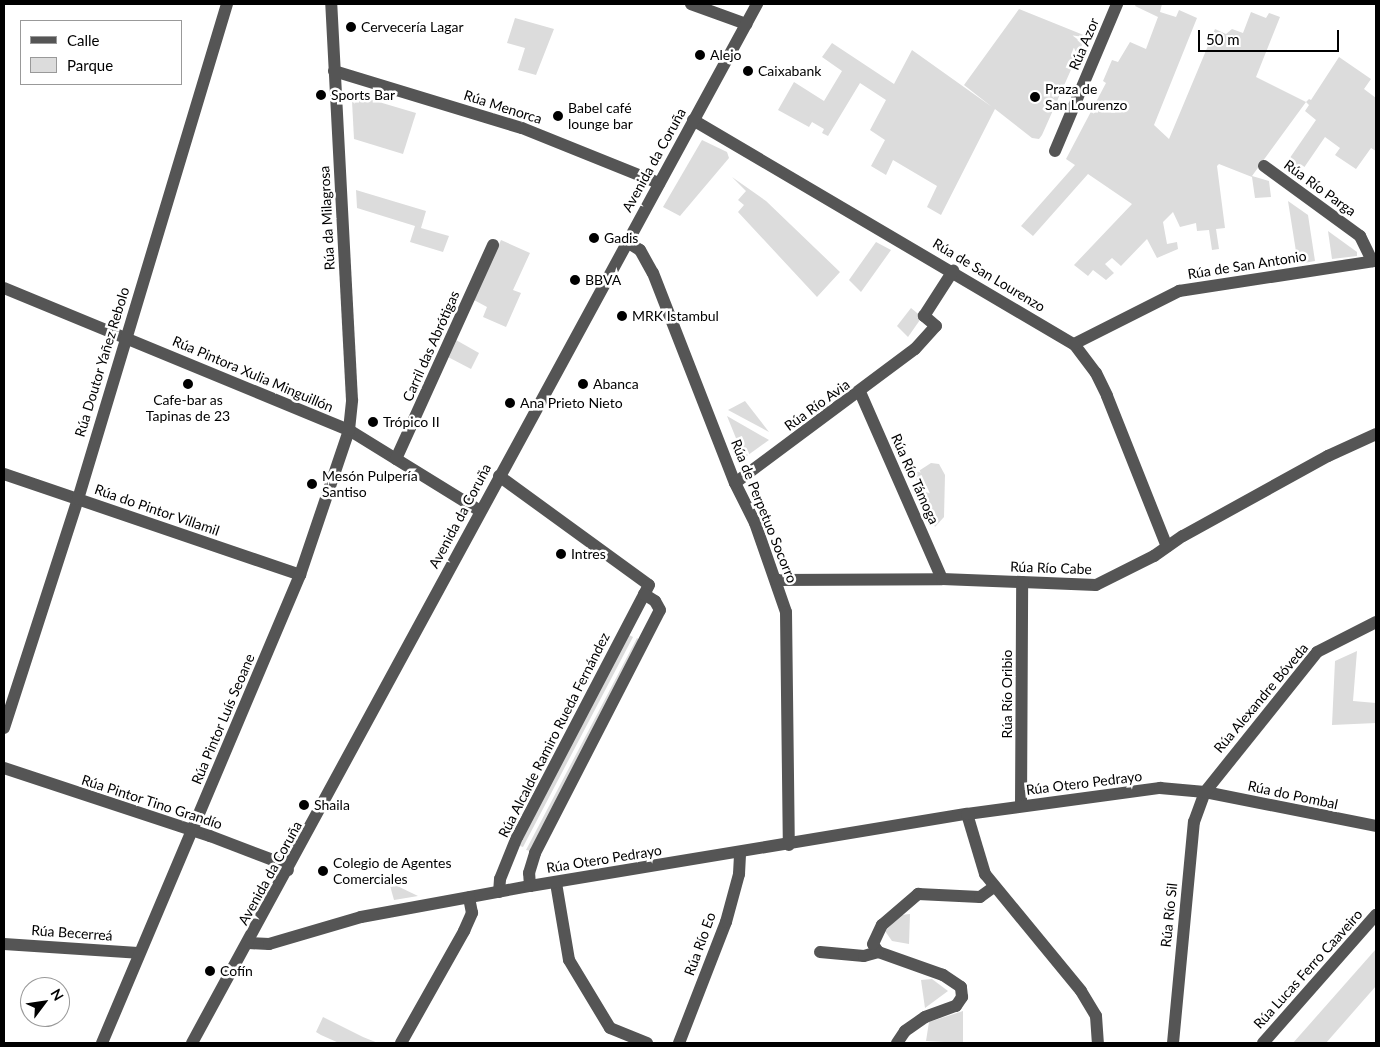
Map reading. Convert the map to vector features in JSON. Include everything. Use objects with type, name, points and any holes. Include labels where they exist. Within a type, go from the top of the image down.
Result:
[{"type":"street","name":"Rúa Doutor Yañez Rebolo","points":[[4,728],[78,500],[125,336],[227,4]]},
{"type":"street","name":"Rúa da Milagrosa","points":[[332,4],[352,400],[349,430]]},
{"type":"street","points":[[691,4],[746,24]]},
{"type":"street","name":"Avenida da Coruña","points":[[192,1043],[249,943],[480,511],[757,4]]},
{"type":"street","name":"Rúa Azor","points":[[1055,151],[1117,4]]},
{"type":"street","name":"Rúa Menorca","points":[[334,70],[522,128],[659,183]]},
{"type":"street","name":"Rúa de San Lourenzo","points":[[694,120],[1074,344],[1092,366],[1107,396],[1167,547]]},
{"type":"street","name":"Rúa Río Parga","points":[[1264,166],[1360,236],[1374,261]]},
{"type":"street","name":"Rúa de Perpetuo Socorro","points":[[627,242],[640,250],[654,273],[735,483],[755,523],[777,580],[786,612],[789,844]]},
{"type":"street","name":"Carril das Abrótigas","points":[[396,459],[493,245]]},
{"type":"street","name":"Rúa de San Antonio","points":[[1074,344],[1179,291],[1374,261]]},
{"type":"street","name":"Rúa Río Avia","points":[[735,483],[860,392],[915,349],[936,326],[924,316],[952,272]]},
{"type":"street","name":"Rúa Pintora Xulia Minguillón","points":[[4,288],[125,336],[349,430],[480,511]]},
{"type":"street","name":"Rúa Río Támoga","points":[[860,392],[942,579]]},
{"type":"street","name":"Rúa Pintor Luís Seoane","points":[[102,1043],[138,953],[300,575],[349,430]]},
{"type":"street","name":"Rúa Río Cabe","points":[[777,580],[942,579],[1096,585],[1328,456],[1376,434]]},
{"type":"street","name":"Rúa do Pintor Villamil","points":[[4,474],[300,575]]},
{"type":"street","points":[[499,476],[649,585],[644,594],[655,601],[660,610],[535,853],[529,873],[530,886]]},
{"type":"street","name":"Rúa Río Oribio","points":[[1021,806],[1022,582]]},
{"type":"street","name":"Rúa Alcalde Ramiro Rueda Fernández","points":[[499,892],[500,879],[517,837],[644,594]]},
{"type":"street","name":"Rúa Alexandre Bóveda","points":[[1205,792],[1317,652],[1376,622]]},
{"type":"street","name":"Rúa Pintor Tino Grandío","points":[[4,768],[192,830],[273,860],[288,870]]},
{"type":"street","name":"Rúa Otero Pedrayo","points":[[249,943],[269,944],[362,917],[530,886],[967,814],[1160,788],[1205,792]]},
{"type":"street","name":"Rúa do Pombal","points":[[1205,792],[1376,826]]},
{"type":"street","name":"Rúa Río Sil","points":[[1173,1043],[1194,822],[1205,792]]},
{"type":"street","points":[[967,814],[977,853],[994,887],[1016,907],[1081,990],[1096,1016],[1098,1043]]},
{"type":"street","name":"Rúa Río Eo","points":[[679,1043],[726,922],[739,874],[740,852]]},
{"type":"street","points":[[556,883],[569,960],[610,1028],[648,1043]]},
{"type":"street","points":[[878,952],[873,944],[882,925],[918,894],[980,898],[994,887]]},
{"type":"street","points":[[401,1043],[472,914],[469,897]]},
{"type":"street","name":"Rúa Lucas Ferro Caaveiro","points":[[1262,1043],[1376,915]]},
{"type":"street","name":"Rúa Becerreá","points":[[4,944],[138,953]]},
{"type":"street","points":[[820,952],[864,956],[878,952],[943,975],[961,987],[962,997],[956,1006],[918,1022],[897,1038],[897,1043]]},
{"type":"green space","points":[[1136,4],[1162,4],[1160,12],[1176,17],[1179,10],[1197,18],[1154,125],[1169,139],[1215,29],[1226,34],[1232,29],[1243,33],[1251,12],[1266,18],[1269,13],[1280,17],[1256,77],[1306,102],[1252,176],[1269,181],[1271,197],[1255,198],[1252,177],[1219,164],[1217,166],[1225,228],[1216,229],[1219,249],[1212,250],[1209,230],[1197,231],[1196,223],[1180,227],[1173,212],[1163,222],[1167,244],[1177,242],[1178,249],[1157,258],[1147,239],[1121,266],[1112,258],[1105,264],[1114,273],[1106,280],[1093,270],[1088,276],[1074,265],[1132,204],[1088,174],[1033,236],[1021,226],[1075,165],[1066,159],[1106,83],[1103,81],[1112,60],[1118,62],[1130,42],[1146,49],[1158,17],[1135,6]]},
{"type":"green space","points":[[1019,9],[1086,36],[1039,139],[1032,138],[995,109],[941,215],[927,207],[937,186],[893,160],[886,175],[871,166],[885,140],[870,130],[886,100],[860,83],[828,136],[822,133],[824,129],[812,122],[809,127],[778,110],[794,82],[824,101],[842,71],[822,57],[832,43],[894,84],[912,50],[992,107],[964,85]]},
{"type":"green space","points":[[515,18],[554,29],[536,75],[518,70],[525,48],[507,43]]},
{"type":"green space","points":[[1339,57],[1371,79],[1364,89],[1376,98],[1376,151],[1371,148],[1356,169],[1335,155],[1340,148],[1325,137],[1299,175],[1285,165],[1316,120],[1305,111],[1309,105],[1306,102],[1309,99],[1311,100]]},
{"type":"green space","points":[[362,97],[416,113],[403,154],[354,139],[352,101]]},
{"type":"green space","points":[[702,140],[727,152],[729,158],[680,216],[663,207]]},
{"type":"green space","points":[[732,177],[766,201],[840,272],[817,297],[738,212],[744,205],[738,200],[746,191]]},
{"type":"green space","points":[[356,190],[426,211],[421,228],[449,236],[443,252],[410,242],[415,226],[357,208]]},
{"type":"green space","points":[[1288,201],[1308,215],[1315,261],[1298,264]]},
{"type":"green space","points":[[1328,231],[1357,252],[1357,256],[1332,259]]},
{"type":"green space","points":[[501,240],[530,253],[513,290],[521,293],[506,327],[483,317],[487,307],[474,300]]},
{"type":"green space","points":[[876,242],[891,250],[861,292],[849,280]]},
{"type":"green space","points":[[911,308],[922,317],[908,337],[897,326]]},
{"type":"green space","points":[[456,340],[479,353],[471,369],[448,357]]},
{"type":"green space","points":[[745,401],[769,432],[728,410]]},
{"type":"green space","points":[[727,416],[769,440],[744,458]]},
{"type":"green space","points":[[931,463],[939,464],[945,475],[944,517],[935,527],[914,474]]},
{"type":"green space","points":[[629,635],[633,637],[523,847],[517,845]]},
{"type":"green space","points":[[637,638],[641,641],[531,851],[526,850]]},
{"type":"green space","points":[[1357,651],[1353,701],[1376,703],[1376,723],[1332,725],[1335,661]]},
{"type":"green space","points":[[389,882],[418,896],[394,900]]},
{"type":"green space","points":[[910,914],[909,944],[892,941],[885,931],[901,915]]},
{"type":"green space","points":[[1376,949],[1376,986],[1326,1043],[1293,1043]]},
{"type":"green space","points":[[932,979],[948,991],[925,1008],[921,980]]},
{"type":"green space","points":[[963,1011],[963,1043],[926,1041],[929,1022]]},
{"type":"green space","points":[[323,1017],[378,1043],[339,1043],[321,1035],[316,1032]]},
{"type":"place","name":"Cervecería Lagar","points":[[351,27]]},
{"type":"place","name":"Alejo","points":[[700,55]]},
{"type":"place","name":"Caixabank","points":[[748,71]]},
{"type":"place","name":"Sports Bar","points":[[321,95]]},
{"type":"place","name":"Praza de San Lourenzo","points":[[1035,97]]},
{"type":"place","name":"Babel café lounge bar","points":[[558,116]]},
{"type":"place","name":"Gadis","points":[[594,238]]},
{"type":"place","name":"BBVA","points":[[575,280]]},
{"type":"place","name":"MRK Istambul","points":[[622,316]]},
{"type":"place","name":"Cafe-bar as Tapinas de 23","points":[[188,384]]},
{"type":"place","name":"Abanca","points":[[583,384]]},
{"type":"place","name":"Ana Prieto Nieto","points":[[510,403]]},
{"type":"place","name":"Trópico II","points":[[373,422]]},
{"type":"place","name":"Mesón Pulpería Santiso","points":[[312,484]]},
{"type":"place","name":"Intres","points":[[561,554]]},
{"type":"place","name":"Shaila","points":[[304,805]]},
{"type":"place","name":"Colegio de Agentes Comerciales","points":[[323,871]]},
{"type":"place","name":"Cofín","points":[[210,971]]}]
